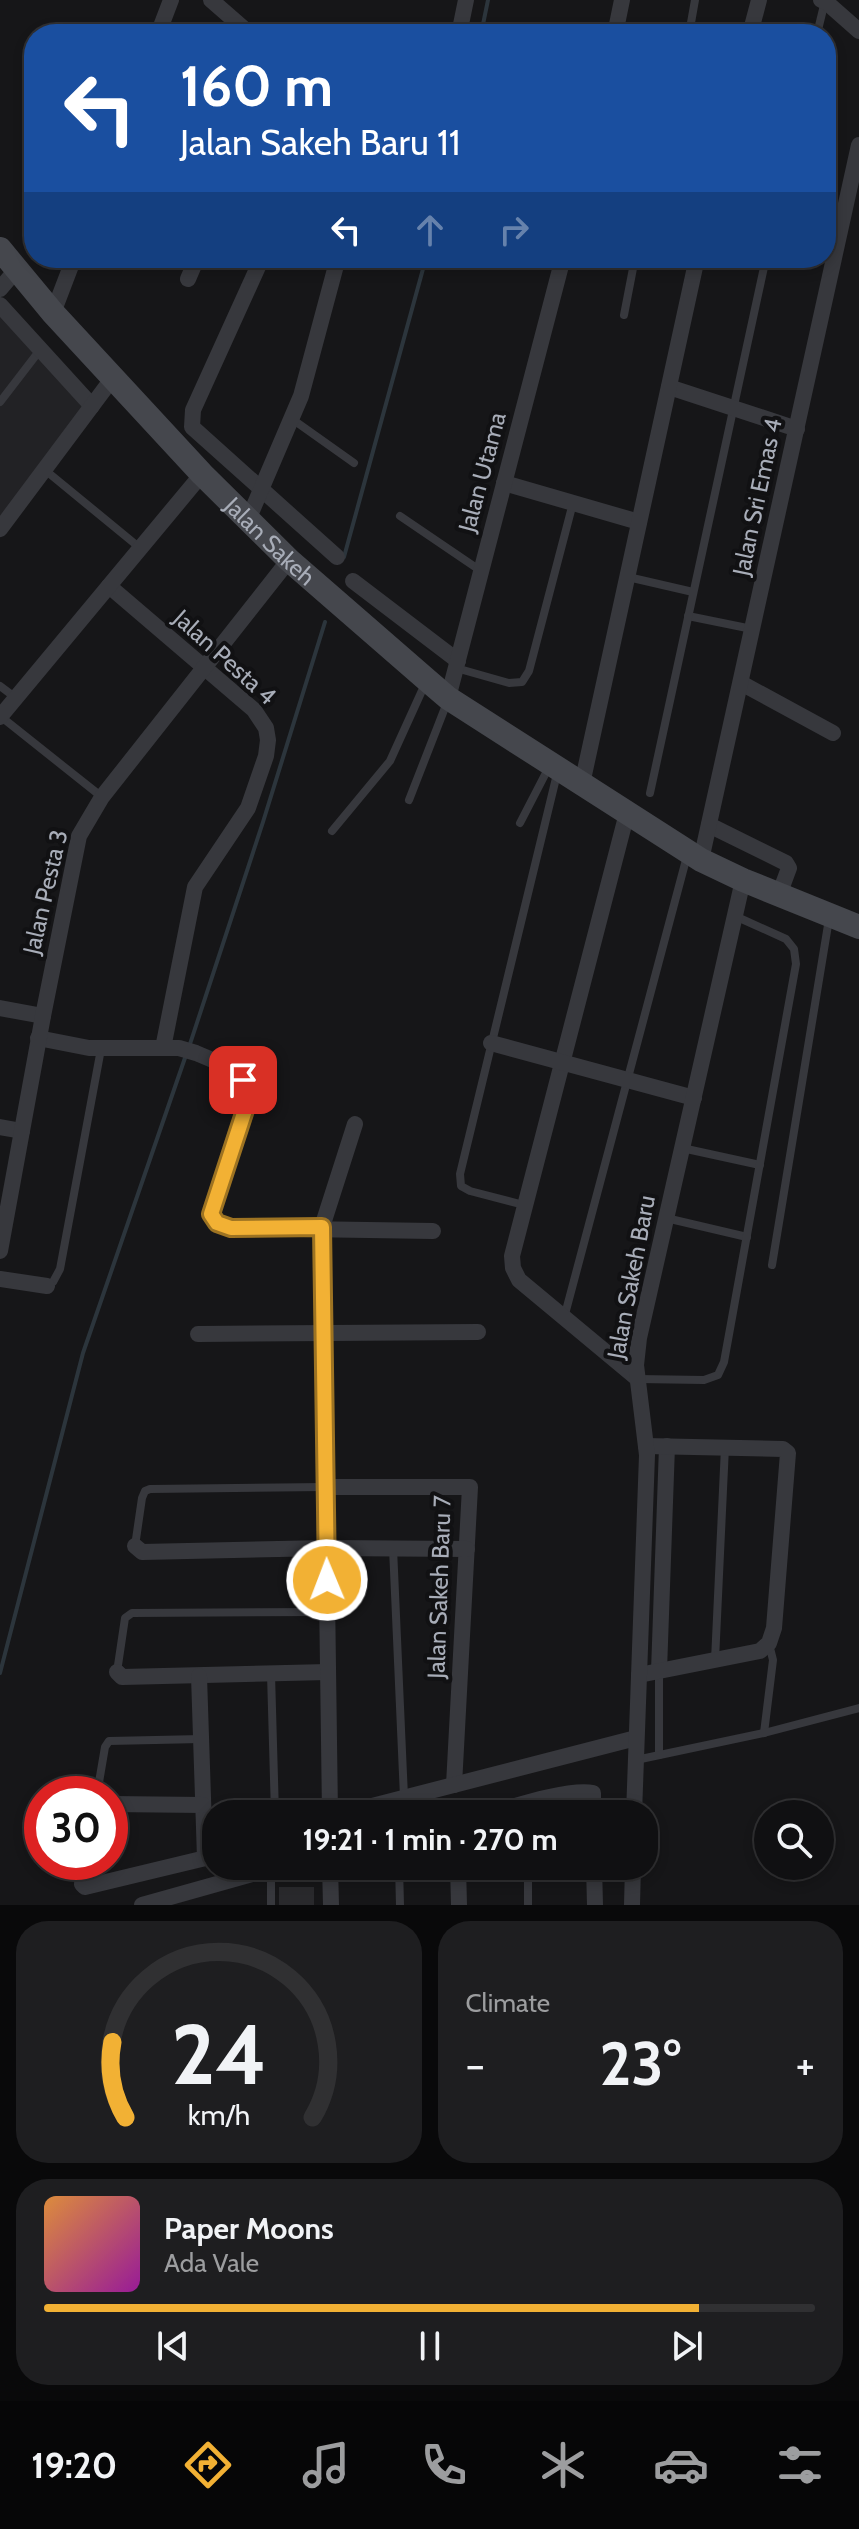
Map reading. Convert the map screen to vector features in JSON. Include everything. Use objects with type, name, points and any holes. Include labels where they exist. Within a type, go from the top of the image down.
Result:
[{"type":"street","points":[[162,24],[171,0]]},
{"type":"street","points":[[211,0],[239,24]]},
{"type":"street","points":[[461,24],[466,0]]},
{"type":"street","points":[[617,24],[622,0]]},
{"type":"street","points":[[753,24],[759,0]]},
{"type":"street","points":[[823,0],[859,31]]},
{"type":"street","name":"Jalan Sri Emas 4","points":[[836,220],[859,145]]},
{"type":"street","name":"Jalan Sakeh","points":[[0,249],[8,279],[53,313],[202,474],[289,560],[448,698],[695,856],[743,880],[859,927]]},
{"type":"street","points":[[53,313],[70,268]]},
{"type":"street","points":[[188,279],[193,268]]},
{"type":"street","points":[[257,268],[191,420],[196,432],[337,557]]},
{"type":"street","points":[[248,520],[292,419],[335,268]]},
{"type":"street","name":"Jalan Utama","points":[[448,698],[560,268]]},
{"type":"street","points":[[582,784],[695,268]]},
{"type":"street","name":"Jalan Sri Emas 4","points":[[695,856],[709,825],[741,683],[797,429],[826,268]]},
{"type":"street","points":[[0,305],[92,406]]},
{"type":"street","points":[[0,529],[112,379]]},
{"type":"street","points":[[669,387],[797,429]]},
{"type":"street","points":[[0,717],[202,474]]},
{"type":"street","points":[[504,483],[639,522]]},
{"type":"street","name":"Jalan Pesta 3","points":[[0,1251],[38,1038],[79,836],[102,797],[289,560]]},
{"type":"street","points":[[353,581],[457,665]]},
{"type":"street","name":"Jalan Pesta 4","points":[[109,586],[254,710],[266,728],[268,740],[259,781],[248,808],[195,887],[171,1048]]},
{"type":"street","points":[[741,683],[833,733]]},
{"type":"street","points":[[627,813],[512,1256],[519,1280],[638,1379]]},
{"type":"street","points":[[709,825],[786,863],[788,874],[779,895]]},
{"type":"street","name":"Jalan Sakeh Baru","points":[[635,1800],[646,1446],[636,1365],[639,1338],[743,880]]},
{"type":"street","points":[[0,1008],[43,1016]]},
{"type":"street","points":[[38,1038],[101,1048],[171,1048],[196,1053],[229,1067],[243,1080],[248,1091],[247,1104],[211,1214],[217,1223],[231,1228],[433,1231]]},
{"type":"street","points":[[491,1043],[694,1098]]},
{"type":"street","points":[[330,1800],[322,1227],[355,1124]]},
{"type":"street","points":[[0,1127],[22,1131]]},
{"type":"street","points":[[0,1279],[47,1286]]},
{"type":"street","points":[[198,1334],[478,1332]]},
{"type":"street","points":[[639,1675],[760,1651],[769,1643],[774,1628],[788,1453],[783,1449],[725,1446],[646,1446]]},
{"type":"street","points":[[659,1671],[667,1446]]},
{"type":"street","name":"Jalan Sakeh Baru 7","points":[[325,1487],[467,1485],[470,1490],[454,1785]]},
{"type":"street","points":[[135,1546],[142,1552],[467,1549]]},
{"type":"street","points":[[117,1672],[122,1677],[328,1672]]},
{"type":"street","points":[[199,1676],[203,1800]]},
{"type":"street","points":[[396,1800],[636,1738]]},
{"type":"street","points":[[552,1800],[571,1793],[593,1793],[593,1800]]},
{"type":"street","points":[[128,1804],[202,1805]]},
{"type":"street","points":[[128,1877],[202,1859]]},
{"type":"street","points":[[83,1880],[82,1884],[88,1887],[117,1880]]},
{"type":"street","points":[[142,1905],[233,1880]]},
{"type":"street","points":[[330,1880],[331,1905]]},
{"type":"street","points":[[458,1880],[459,1905]]},
{"type":"street","points":[[594,1880],[595,1905]]},
{"type":"street","points":[[632,1905],[633,1880]]},
{"type":"lane","points":[[691,24],[695,0]]},
{"type":"lane","points":[[819,24],[823,0]]},
{"type":"lane","points":[[624,315],[633,268]]},
{"type":"lane","points":[[650,793],[764,268]]},
{"type":"lane","points":[[0,402],[40,350]]},
{"type":"lane","points":[[292,419],[354,463]]},
{"type":"lane","points":[[45,470],[140,548]]},
{"type":"lane","points":[[457,665],[509,683],[522,682],[529,671],[573,503]]},
{"type":"lane","points":[[400,516],[481,571]]},
{"type":"lane","points":[[627,577],[693,592]]},
{"type":"lane","points":[[688,616],[752,629]]},
{"type":"lane","points":[[332,831],[390,761],[427,680]]},
{"type":"lane","points":[[0,686],[16,698]]},
{"type":"lane","points":[[409,800],[448,698]]},
{"type":"lane","points":[[0,717],[102,797]]},
{"type":"lane","points":[[520,823],[554,767]]},
{"type":"lane","points":[[525,1206],[470,1191],[461,1186],[460,1174],[554,767]]},
{"type":"lane","points":[[564,1320],[628,1080],[695,856]]},
{"type":"lane","points":[[772,1265],[830,915]]},
{"type":"lane","points":[[638,1379],[704,1380],[718,1375],[724,1362],[796,964],[794,949],[786,939],[735,916]]},
{"type":"lane","points":[[47,1286],[60,1269],[101,1048]]},
{"type":"lane","points":[[682,1148],[760,1165]]},
{"type":"lane","points":[[666,1218],[747,1237]]},
{"type":"lane","points":[[715,1660],[725,1446]]},
{"type":"lane","points":[[135,1546],[142,1498],[145,1491],[150,1489],[325,1487]]},
{"type":"lane","points":[[393,1548],[404,1798]]},
{"type":"lane","points":[[117,1672],[125,1618],[132,1613],[327,1612]]},
{"type":"lane","points":[[764,1733],[773,1660],[769,1643]]},
{"type":"lane","points":[[659,1671],[659,1755]]},
{"type":"lane","points":[[271,1674],[275,1800]]},
{"type":"lane","points":[[636,1760],[764,1733],[859,1708]]},
{"type":"lane","points":[[100,1776],[109,1741],[201,1739]]},
{"type":"lane","points":[[271,1905],[274,1880]]},
{"type":"lane","points":[[399,1880],[400,1905]]},
{"type":"lane","points":[[528,1880],[528,1905]]},
{"type":"shaded area","points":[[0,299],[98,406],[0,538]]},
{"type":"building","points":[[279,1887],[314,1887],[314,1905],[279,1905]]},
{"type":"waterway","points":[[483,24],[488,0]]},
{"type":"waterway","points":[[344,557],[423,268]]},
{"type":"waterway","points":[[189,1047],[325,622]]},
{"type":"waterway","points":[[0,1673],[83,1353],[186,1055]]},
{"type":"route","points":[[243,1080],[248,1091],[247,1104],[211,1214],[217,1223],[231,1228],[322,1227],[327,1580]]}]
